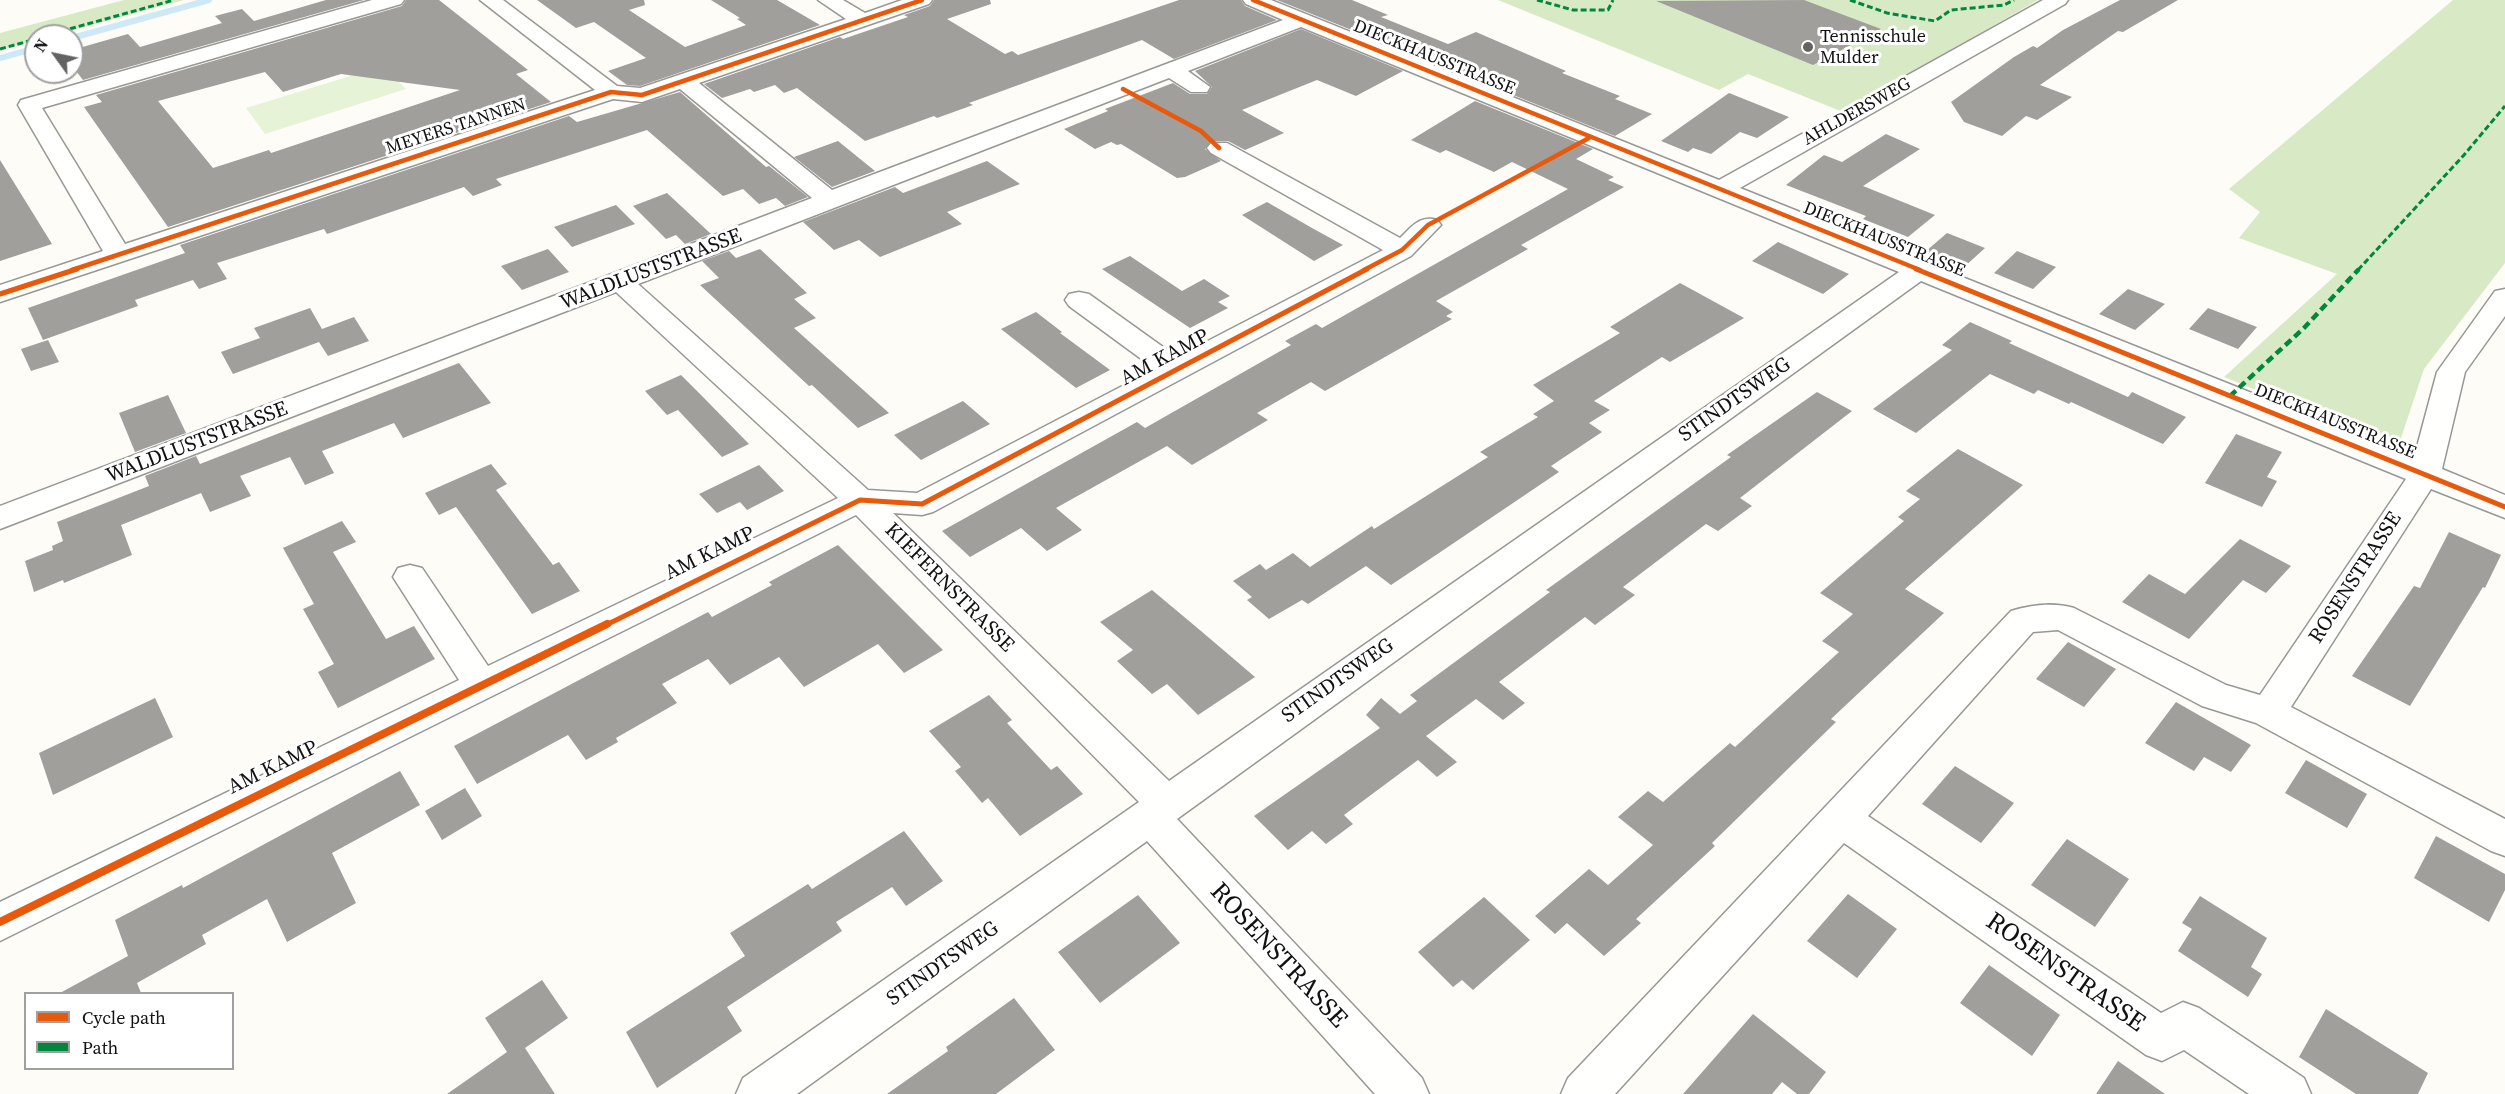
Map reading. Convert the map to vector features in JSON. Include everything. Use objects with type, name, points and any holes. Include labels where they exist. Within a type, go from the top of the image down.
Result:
[{"type":"street","points":[[118,254],[25,96],[394,0]]},
{"type":"street","points":[[490,0],[610,92]]},
{"type":"street","points":[[828,0],[863,20]]},
{"type":"street","name":"MEYERS TANNEN","points":[[0,294],[610,92],[642,94],[922,0]]},
{"type":"street","name":"DIECKHAUSSTRASSE","points":[[1253,0],[2505,507]]},
{"type":"street","name":"AHLDERSWEG","points":[[1719,190],[2058,0]]},
{"type":"street","name":"WALDLUSTSTRASSE","points":[[0,518],[1301,20]]},
{"type":"street","points":[[1171,70],[1199,87]]},
{"type":"street","points":[[683,81],[830,201]]},
{"type":"street","points":[[1219,148],[1402,250]]},
{"type":"street","name":"AM KAMP","points":[[0,922],[860,500],[922,504],[1402,250],[1428,225]]},
{"type":"street","name":"STINDTSWEG","points":[[759,1094],[1919,270]]},
{"type":"street","name":"KIEFERNSTRASSE","points":[[620,282],[860,500],[1158,811]]},
{"type":"street","name":"ROSENSTRASSE","points":[[2268,712],[2425,474],[2451,372],[2505,297]]},
{"type":"street","name":"AM KAMP","points":[[1079,300],[1176,371]]},
{"type":"street","points":[[410,577],[481,684]]},
{"type":"street","points":[[1584,1094],[1842,819],[2023,620],[2062,617],[2215,696],[2268,712],[2505,839]]},
{"type":"street","name":"ROSENSTRASSE","points":[[1158,811],[1406,1094]]},
{"type":"street","name":"ROSENSTRASSE","points":[[1842,819],[2162,1040],[2183,1023],[2288,1094]]},
{"type":"green space","points":[[124,0],[184,0],[84,27],[84,24],[34,24]]},
{"type":"green space","points":[[1498,0],[2038,0],[1843,112],[1748,74],[1719,90]]},
{"type":"green space","points":[[2453,0],[2505,0],[2505,263],[2424,369],[2398,447],[2224,377],[2337,274],[2239,238],[2260,212],[2229,189]]},
{"type":"green space","points":[[24,27],[24,43],[0,50],[0,33]]},
{"type":"green space","points":[[383,66],[406,89],[265,134],[246,108]]},
{"type":"building","points":[[326,0],[364,0],[84,80],[84,47],[128,34],[140,47],[222,23],[215,16],[242,9],[254,21]]},
{"type":"building","points":[[406,0],[439,0],[528,70],[516,74],[551,102],[168,227],[84,107],[102,102],[96,95],[402,6]],"holes":[[[265,72],[283,92],[341,74],[460,90],[271,153],[269,150],[213,168],[158,101]]]},
{"type":"building","points":[[537,0],[644,0],[645,5],[629,10],[685,47],[746,25],[737,19],[740,18],[711,0],[777,0],[820,25],[640,86],[627,85],[608,71],[646,58],[594,22],[576,28]]},
{"type":"building","points":[[934,0],[990,0],[991,4],[947,19],[1005,54],[1012,51],[1018,55],[1179,0],[1241,0],[1245,6],[1277,20],[1174,59],[1142,40],[969,103],[973,105],[937,118],[934,116],[865,141],[797,88],[784,93],[775,85],[754,92],[750,89],[722,98],[704,84],[840,37],[843,39],[908,17],[904,15],[930,6]]},
{"type":"building","points":[[1277,0],[1352,0],[1388,15],[1381,17],[1448,44],[1476,32],[1566,71],[1562,73],[1620,96],[1615,99],[1652,114],[1615,136]]},
{"type":"building","name":"Tennisschule Mulder","points":[[1804,0],[1881,29],[1813,65],[1656,1]]},
{"type":"building","points":[[2120,0],[2178,0],[2123,32],[2118,31],[2040,85],[2072,97],[2037,120],[2026,116],[2002,136],[1964,122],[1951,102],[2014,57],[2033,46],[2037,48],[2063,30]]},
{"type":"building","points":[[1301,29],[1403,71],[1356,96],[1317,80],[1242,110],[1284,133],[1245,150],[1228,141],[1211,141],[1205,149],[1221,161],[1185,177],[1177,178],[1121,144],[1111,142],[1095,149],[1064,129],[1108,111],[1105,109],[1173,83],[1190,94],[1207,94],[1212,87],[1195,71]]},
{"type":"building","points":[[680,92],[766,167],[769,166],[808,197],[785,206],[776,198],[759,204],[743,189],[723,196],[647,130],[496,179],[502,185],[473,196],[464,187],[327,234],[324,229],[217,263],[227,279],[199,289],[193,280],[135,300],[138,306],[43,340],[28,308],[185,253],[180,245],[569,116],[577,122]]},
{"type":"building","points":[[1729,93],[1789,117],[1757,138],[1740,132],[1711,154],[1693,148],[1688,152],[1661,141]]},
{"type":"building","points":[[1475,101],[1593,149],[1576,159],[1614,177],[1608,180],[1624,187],[1521,245],[1528,249],[1436,301],[1453,312],[1446,316],[1452,319],[1325,391],[1311,382],[1257,413],[1268,420],[1192,465],[1167,446],[1056,508],[1082,530],[1047,551],[1021,528],[970,557],[942,531],[1137,422],[1145,428],[1291,345],[1285,341],[1316,324],[1322,328],[1568,189],[1512,162],[1494,172],[1446,150],[1440,153],[1411,140]]},
{"type":"building","points":[[1886,134],[1920,149],[1863,186],[1935,215],[1908,237],[1863,219],[1866,216],[1786,185],[1824,155],[1842,162]]},
{"type":"building","points":[[838,141],[875,171],[832,187],[794,157]]},
{"type":"building","points":[[0,160],[52,244],[0,261]]},
{"type":"building","points":[[987,161],[1020,184],[947,212],[962,224],[880,257],[859,240],[834,250],[803,222],[895,187],[903,193]]},
{"type":"building","points":[[667,193],[711,234],[685,244],[676,235],[666,239],[633,206]]},
{"type":"building","points":[[1267,202],[1343,245],[1314,261],[1242,215]]},
{"type":"building","points":[[616,205],[635,224],[572,247],[554,227]]},
{"type":"building","points":[[1947,233],[1985,248],[1963,268],[1925,252]]},
{"type":"building","points":[[1778,242],[1849,274],[1823,294],[1752,261]]},
{"type":"building","points":[[548,249],[569,272],[522,290],[501,266]]},
{"type":"building","points":[[760,249],[807,293],[794,299],[816,318],[794,328],[889,413],[858,428],[700,285],[719,278],[702,261],[729,251],[736,258]]},
{"type":"building","points":[[2017,251],[2056,267],[2033,289],[1994,273]]},
{"type":"building","points":[[1130,256],[1182,291],[1204,279],[1230,296],[1218,302],[1228,308],[1190,328],[1102,269]]},
{"type":"building","points":[[1680,283],[1744,318],[1670,362],[1662,357],[1594,401],[1610,410],[1589,423],[1602,432],[1551,466],[1559,472],[1391,585],[1366,566],[1308,604],[1302,600],[1269,619],[1247,600],[1252,597],[1233,581],[1260,564],[1266,570],[1293,553],[1310,567],[1372,526],[1374,529],[1488,457],[1480,452],[1538,417],[1533,414],[1554,401],[1533,385],[1620,333],[1610,327]]},
{"type":"building","points":[[2128,289],[2165,304],[2135,330],[2099,314]]},
{"type":"building","points":[[310,308],[322,329],[354,317],[369,341],[328,356],[319,342],[233,374],[221,352],[260,338],[254,328]]},
{"type":"building","points":[[2208,308],[2257,327],[2238,349],[2189,329]]},
{"type":"building","points":[[1036,312],[1110,370],[1076,388],[1001,329]]},
{"type":"building","points":[[1970,322],[2012,341],[2009,343],[2128,397],[2132,392],[2186,417],[2163,444],[2071,402],[2069,404],[2038,390],[2034,394],[1990,374],[1916,433],[1873,409],[1952,350],[1942,345]]},
{"type":"building","points":[[48,340],[59,362],[31,371],[21,349]]},
{"type":"building","points":[[459,363],[491,403],[403,438],[394,423],[322,451],[334,473],[305,485],[290,457],[240,476],[251,496],[210,512],[201,493],[121,525],[132,555],[64,583],[63,580],[34,592],[25,561],[53,550],[52,546],[63,541],[57,522],[149,486],[145,476],[196,456],[200,464]]},
{"type":"building","points":[[681,375],[749,444],[722,457],[678,410],[667,415],[645,391]]},
{"type":"building","points":[[1817,392],[1852,411],[1740,498],[1752,506],[1718,531],[1706,524],[1623,587],[1635,595],[1595,625],[1585,617],[1499,682],[1525,703],[1503,720],[1476,699],[1426,736],[1457,762],[1437,777],[1418,760],[1344,815],[1353,824],[1326,844],[1312,831],[1288,850],[1254,816],[1380,728],[1366,715],[1381,698],[1400,714],[1417,701],[1410,695],[1550,592],[1546,590],[1731,457],[1727,455]]},
{"type":"building","points":[[168,395],[186,433],[135,452],[119,413]]},
{"type":"building","points":[[963,401],[990,424],[921,460],[894,435]]},
{"type":"building","points":[[2236,434],[2282,452],[2267,477],[2277,481],[2262,507],[2205,483]]},
{"type":"building","points":[[1958,449],[2023,485],[1905,589],[1944,613],[1831,719],[1836,722],[1712,843],[1715,846],[1636,919],[1641,923],[1604,956],[1567,923],[1555,934],[1535,916],[1589,869],[1608,885],[1653,845],[1618,817],[1648,791],[1663,802],[1730,743],[1735,747],[1839,652],[1822,641],[1853,614],[1820,593],[1904,521],[1898,517],[1920,499],[1906,491]]},
{"type":"building","points":[[491,464],[507,484],[496,490],[553,565],[559,562],[580,591],[532,614],[456,507],[439,515],[425,493]]},
{"type":"building","points":[[759,465],[784,491],[747,510],[740,502],[717,513],[699,494]]},
{"type":"building","points":[[342,521],[356,542],[333,552],[386,639],[414,626],[435,659],[338,708],[318,672],[334,664],[303,609],[314,604],[283,548]]},
{"type":"building","points":[[2449,532],[2501,555],[2485,588],[2483,587],[2410,706],[2352,676],[2414,586],[2420,588]]},
{"type":"building","points":[[2240,539],[2291,566],[2266,593],[2243,580],[2189,639],[2122,602],[2149,574],[2185,594]]},
{"type":"building","points":[[838,545],[943,650],[904,673],[878,644],[804,687],[779,657],[730,685],[708,659],[662,684],[677,703],[616,738],[618,742],[586,760],[568,735],[477,784],[454,746],[708,612],[712,617],[772,585],[769,582]]},
{"type":"building","points":[[1152,590],[1255,677],[1198,715],[1167,684],[1152,694],[1117,661],[1133,650],[1100,622]]},
{"type":"building","points":[[2068,642],[2116,669],[2084,707],[2036,679]]},
{"type":"building","points":[[989,695],[1012,720],[1007,723],[1051,770],[1057,766],[1083,794],[1020,836],[988,798],[982,803],[955,771],[961,767],[929,731]]},
{"type":"building","points":[[155,698],[173,737],[53,795],[39,753]]},
{"type":"building","points":[[2176,702],[2251,745],[2231,772],[2204,757],[2194,771],[2145,743]]},
{"type":"building","points":[[2306,760],[2367,794],[2347,828],[2285,793]]},
{"type":"building","points":[[1955,766],[2014,803],[1981,843],[1922,804]]},
{"type":"building","points":[[400,771],[420,805],[332,853],[356,903],[287,942],[267,899],[202,935],[206,944],[137,983],[141,992],[62,992],[128,956],[115,920],[182,885],[183,888]]},
{"type":"building","points":[[465,788],[482,816],[442,840],[425,811]]},
{"type":"building","points":[[904,831],[943,881],[906,906],[892,887],[836,922],[842,931],[727,1007],[742,1031],[657,1088],[626,1032],[745,956],[730,933],[808,884],[812,889]]},
{"type":"building","points":[[2436,836],[2505,874],[2505,890],[2489,922],[2414,878]]},
{"type":"building","points":[[2067,839],[2129,879],[2095,927],[2031,885]]},
{"type":"building","points":[[1848,894],[1897,929],[1857,978],[1807,941]]},
{"type":"building","points":[[1138,895],[1180,943],[1100,1003],[1058,952]]},
{"type":"building","points":[[2200,896],[2267,938],[2251,967],[2262,974],[2248,997],[2178,951],[2192,929],[2182,923]]},
{"type":"building","points":[[1484,897],[1530,940],[1473,990],[1462,980],[1453,987],[1418,952]]},
{"type":"building","points":[[1989,965],[2060,1015],[2032,1056],[1960,1003]]},
{"type":"building","points":[[542,980],[568,1018],[525,1048],[555,1094],[447,1094],[507,1052],[485,1018]]},
{"type":"building","points":[[1014,998],[1055,1050],[996,1094],[887,1094],[948,1051],[946,1047]]},
{"type":"building","points":[[2326,1009],[2428,1073],[2418,1094],[2356,1094],[2299,1057]]},
{"type":"building","points":[[1753,1014],[1826,1072],[1809,1094],[1797,1094],[1782,1082],[1772,1094],[1683,1094]]},
{"type":"building","points":[[2118,1061],[2165,1094],[2096,1094]]},
{"type":"waterway","points":[[84,35],[209,0]]},
{"type":"waterway","points":[[0,58],[24,51]]},
{"type":"marked path","points":[[84,25],[174,0]]},
{"type":"marked path","points":[[1537,0],[1573,10],[1608,10],[1613,0]]},
{"type":"marked path","points":[[1850,0],[1887,13],[1935,21],[1951,10],[2004,5],[2014,0]]},
{"type":"marked path","points":[[0,49],[24,42]]},
{"type":"marked path","points":[[2230,396],[2304,328],[2464,155],[2505,106]]},
{"type":"cycle path","points":[[0,294],[611,92],[642,95],[922,0]]},
{"type":"cycle path","points":[[1253,0],[2505,507]]},
{"type":"cycle path","points":[[1123,89],[1201,131],[1219,148]]},
{"type":"cycle path","points":[[0,922],[860,500],[922,504],[1402,250],[1428,225],[1589,138]]},
{"type":"place","name":"Tennisschule Mulder","points":[[1808,47]]}]
